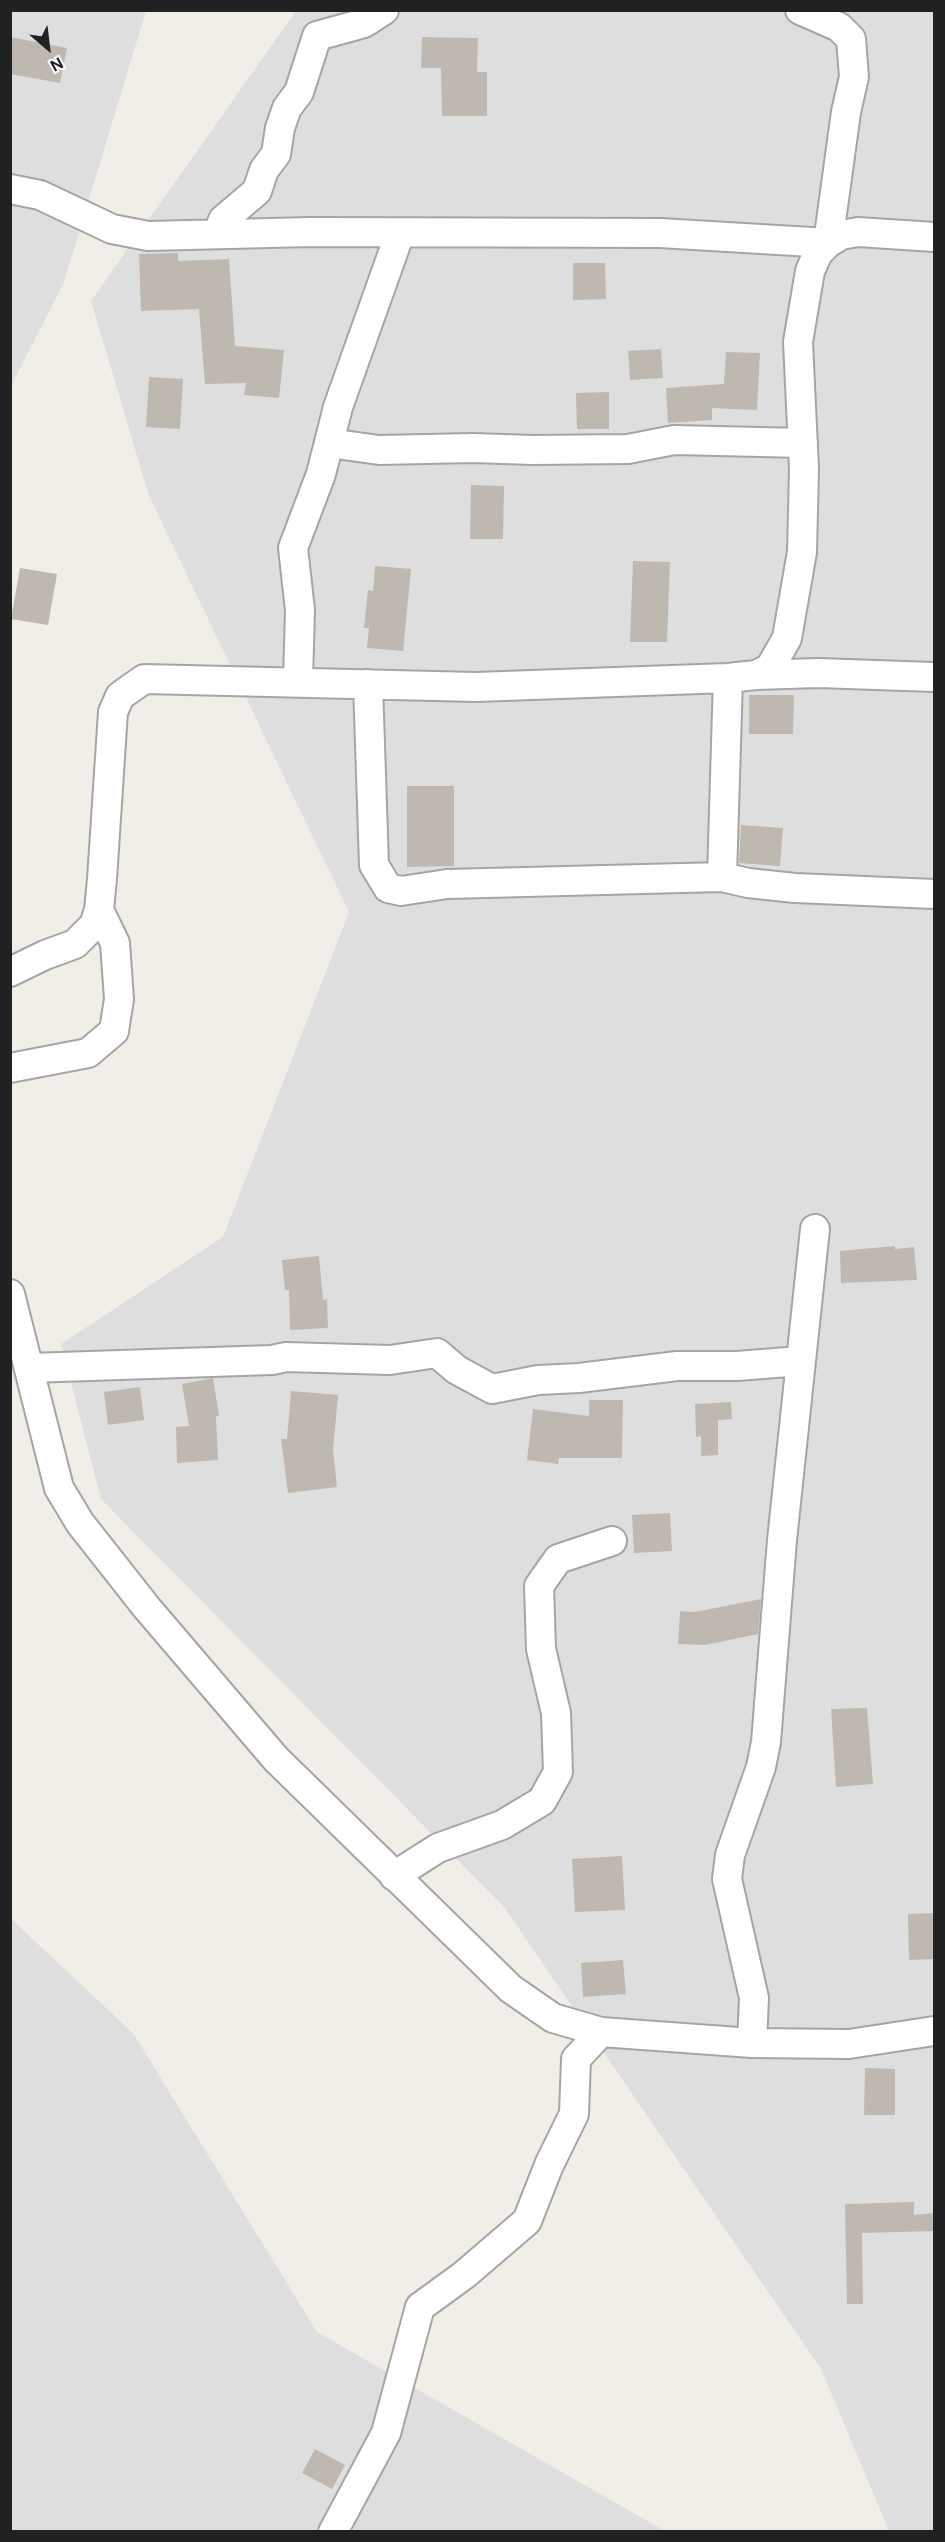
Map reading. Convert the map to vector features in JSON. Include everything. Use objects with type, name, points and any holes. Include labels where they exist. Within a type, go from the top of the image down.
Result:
[{"type":"street","points":[[217,234],[223,220],[257,191],[264,170],[276,154],[286,108],[299,92],[317,36],[364,23],[384,10]]},
{"type":"street","points":[[800,10],[839,27],[851,39],[855,76],[846,112],[828,243]]},
{"type":"street","points":[[10,189],[40,195],[112,229],[148,236],[660,232],[828,243]]},
{"type":"street","points":[[756,675],[770,668],[781,653],[787,638],[802,552],[803,443],[798,342],[810,271],[818,253],[841,235],[858,232],[934,237]]},
{"type":"street","points":[[298,681],[300,610],[293,548],[321,474],[338,407],[400,233]]},
{"type":"street","points":[[329,442],[379,450],[628,449],[674,440],[803,443]]},
{"type":"street","points":[[10,972],[75,944],[94,925],[99,910],[113,712],[120,696],[144,679],[476,687],[818,673],[934,677]]},
{"type":"street","points":[[722,877],[728,678]]},
{"type":"street","points":[[368,684],[374,865],[388,888],[401,891],[447,884],[722,877],[748,883],[795,888],[934,894]]},
{"type":"street","points":[[10,1068],[88,1053],[114,1031],[119,999],[115,943],[99,910]]},
{"type":"street","points":[[752,2043],[754,1998],[727,1879],[730,1855],[761,1767],[766,1742],[782,1540],[815,1229]]},
{"type":"street","points":[[10,1294],[59,1488],[80,1523],[147,1608],[276,1759],[511,1989],[553,2018],[601,2032],[752,2043],[849,2044],[934,2031]]},
{"type":"street","points":[[29,1368],[272,1360],[286,1357],[390,1360],[437,1353],[457,1370],[492,1389],[538,1380],[579,1378],[677,1366],[736,1366],[801,1361]]},
{"type":"street","points":[[394,1876],[438,1848],[502,1825],[542,1801],[558,1772],[556,1713],[541,1649],[539,1586],[558,1559],[612,1541]]},
{"type":"street","points":[[333,2532],[386,2433],[420,2307],[464,2275],[527,2221],[549,2165],[574,2114],[576,2059],[601,2032]]},
{"type":"shaded area","points":[[11,11],[146,11],[64,282],[11,386]]},
{"type":"shaded area","points":[[296,11],[934,11],[934,2531],[889,2531],[821,2369],[504,1907],[101,1499],[61,1344],[223,1237],[349,912],[149,496],[91,301]]},
{"type":"shaded area","points":[[10,1918],[133,2033],[317,2332],[665,2531],[11,2531]]},
{"type":"building","points":[[10,37],[67,48],[60,83],[10,74]]},
{"type":"building","points":[[422,37],[478,38],[477,72],[487,72],[487,116],[442,116],[441,68],[421,68]]},
{"type":"building","points":[[178,253],[178,261],[229,259],[235,346],[284,350],[279,398],[244,395],[246,383],[205,384],[199,309],[141,311],[139,254]]},
{"type":"building","points":[[573,263],[605,263],[606,299],[573,300]]},
{"type":"building","points":[[661,349],[663,378],[630,380],[628,351]]},
{"type":"building","points":[[726,352],[760,353],[757,410],[712,408],[712,420],[668,423],[666,388],[724,384]]},
{"type":"building","points":[[149,377],[183,379],[180,429],[146,427]]},
{"type":"building","points":[[609,392],[609,429],[577,429],[576,393]]},
{"type":"building","points":[[471,485],[504,486],[503,539],[470,539]]},
{"type":"building","points":[[633,561],[670,562],[667,642],[630,642]]},
{"type":"building","points":[[375,566],[411,569],[403,651],[367,648],[369,628],[364,628],[368,590],[373,591]]},
{"type":"building","points":[[20,568],[57,574],[48,625],[11,619]]},
{"type":"building","points":[[749,695],[794,695],[793,734],[749,734]]},
{"type":"building","points":[[407,786],[454,786],[454,866],[407,867]]},
{"type":"building","points":[[741,825],[783,828],[780,866],[739,863]]},
{"type":"building","points":[[895,1246],[895,1249],[914,1247],[917,1280],[841,1283],[840,1251]]},
{"type":"building","points":[[319,1256],[323,1300],[327,1299],[328,1328],[290,1330],[289,1290],[285,1290],[282,1260]]},
{"type":"building","points":[[213,1378],[219,1416],[216,1416],[218,1460],[177,1463],[176,1427],[189,1426],[182,1384]]},
{"type":"building","points":[[140,1387],[144,1420],[108,1425],[104,1392]]},
{"type":"building","points":[[291,1391],[338,1395],[333,1450],[337,1487],[288,1493],[281,1439],[287,1439]]},
{"type":"building","points":[[589,1400],[623,1400],[622,1458],[559,1458],[558,1464],[527,1460],[533,1409],[589,1416]]},
{"type":"building","points":[[731,1402],[732,1419],[718,1420],[718,1455],[701,1456],[701,1436],[696,1437],[695,1404]]},
{"type":"building","points":[[670,1513],[672,1551],[634,1553],[632,1515]]},
{"type":"building","points":[[761,1599],[758,1634],[705,1645],[678,1644],[680,1611],[695,1612]]},
{"type":"building","points":[[867,1708],[873,1784],[836,1787],[831,1709]]},
{"type":"building","points":[[622,1856],[625,1910],[575,1912],[572,1859]]},
{"type":"building","points":[[934,1913],[934,1959],[909,1960],[908,1914]]},
{"type":"building","points":[[623,1960],[626,1994],[583,1997],[581,1963]]},
{"type":"building","points":[[865,2068],[895,2069],[895,2115],[864,2115]]},
{"type":"building","points":[[914,2202],[914,2215],[934,2213],[934,2231],[862,2233],[863,2304],[847,2304],[845,2204]]},
{"type":"building","points":[[315,2449],[345,2465],[332,2489],[302,2473]]}]
